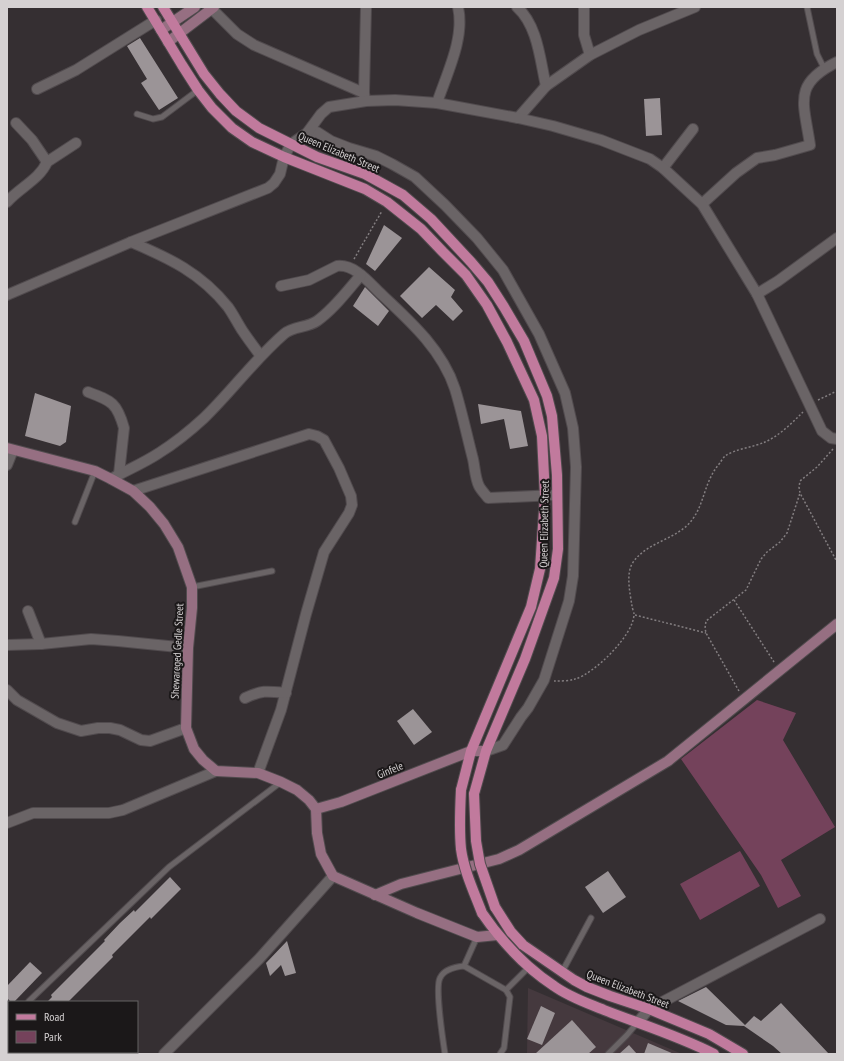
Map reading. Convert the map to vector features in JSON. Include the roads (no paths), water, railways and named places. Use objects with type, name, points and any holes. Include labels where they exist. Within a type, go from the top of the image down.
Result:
[{"type":"main road","name":"Queen Elizabeth Street","points":[[147,7],[198,90],[212,108],[232,128],[252,142],[284,157],[365,189],[387,202],[421,229],[466,275],[486,305],[507,342],[534,400],[542,436],[545,496],[540,569],[531,607],[472,751],[461,790],[461,849],[468,879],[482,913],[497,935],[528,968],[555,987],[581,1001],[638,1022],[714,1054]]},
{"type":"main road","name":"Queen Elizabeth Street","points":[[163,7],[204,74],[236,112],[259,128],[317,157],[365,174],[403,195],[431,219],[488,282],[524,341],[547,396],[552,416],[557,475],[558,549],[554,578],[525,659],[486,751],[474,794],[476,841],[480,864],[495,907],[523,946],[561,973],[587,987],[650,1009],[708,1034],[743,1054]]},
{"type":"street","points":[[161,30],[195,7]]},
{"type":"street","points":[[365,97],[366,7]]},
{"type":"street","points":[[437,103],[459,40],[460,27],[458,7]]},
{"type":"street","points":[[517,7],[530,24],[535,38],[546,86]]},
{"type":"street","points":[[584,7],[584,35],[590,55]]},
{"type":"street","points":[[518,118],[546,86],[590,55],[639,30],[695,7]]},
{"type":"street","points":[[168,42],[213,8],[237,34],[254,45],[365,97],[437,103],[518,118],[553,126],[601,140],[650,159],[663,168],[702,204],[757,294],[822,431],[831,438],[837,439]]},
{"type":"street","points":[[37,89],[76,70],[156,20]]},
{"type":"street","points":[[702,204],[736,173],[757,158],[775,155],[810,145],[804,105],[804,92],[810,80],[824,68],[837,62]]},
{"type":"street","points":[[7,295],[131,242],[268,188],[274,183],[280,174],[284,157],[291,144],[307,133],[321,114],[329,107],[365,97]]},
{"type":"street","points":[[16,123],[32,140],[47,162]]},
{"type":"street","points":[[663,168],[693,129]]},
{"type":"street","points":[[307,133],[317,132],[343,145],[376,156],[415,177],[478,238],[503,270],[539,334],[565,393],[573,428],[576,467],[574,576],[569,600],[544,680],[528,708],[503,746],[486,751],[472,751]]},
{"type":"street","points":[[7,202],[12,196],[44,170],[47,162],[76,143]]},
{"type":"street","points":[[757,294],[778,281],[837,238]]},
{"type":"street","points":[[131,242],[185,267],[208,285],[228,307],[260,355]]},
{"type":"street","points":[[281,286],[309,280],[336,266],[341,265],[361,275],[417,328],[437,353],[448,372],[455,388],[461,410],[479,486],[488,498],[557,495]]},
{"type":"street","points":[[115,476],[160,453],[186,434],[205,417],[260,355],[285,332],[316,321],[328,311],[361,275]]},
{"type":"street","points":[[88,392],[108,400],[113,404],[123,422],[124,428],[115,476]]},
{"type":"street","points":[[133,491],[309,434],[324,440],[339,468],[351,496],[352,505],[349,513],[324,552],[281,710],[258,773]]},
{"type":"street","points":[[7,465],[10,449]]},
{"type":"street","name":"Shewareged Gedle Street","points":[[10,449],[115,476],[150,507],[164,524],[178,547],[192,586],[192,608],[188,648],[186,728],[194,749],[203,760],[216,771]]},
{"type":"street","points":[[28,611],[41,644]]},
{"type":"street","points":[[375,895],[401,884],[499,859],[519,850],[668,761],[837,624]]},
{"type":"street","points":[[7,645],[91,640],[118,641],[188,648]]},
{"type":"street","points":[[7,690],[18,700],[57,723],[81,731],[98,728],[110,728],[120,730],[141,740],[150,741],[186,728]]},
{"type":"street","points":[[245,698],[258,692],[265,691],[286,693]]},
{"type":"street","name":"Ginfele","points":[[316,809],[341,802],[472,751]]},
{"type":"street","points":[[7,823],[33,813],[109,813],[123,810],[216,771],[258,773],[297,790],[309,800],[316,809],[317,833],[321,854],[333,876],[477,937],[497,935]]},
{"type":"street","points":[[164,1054],[259,960],[333,876]]},
{"type":"street","points":[[638,1022],[650,1009],[820,919]]},
{"type":"lane","points":[[807,7],[817,54],[824,68]]},
{"type":"lane","points":[[137,114],[153,119],[162,116],[198,90]]},
{"type":"lane","points":[[75,522],[94,471]]},
{"type":"lane","points":[[192,586],[272,571]]},
{"type":"lane","points":[[29,1001],[170,867],[281,782]]},
{"type":"lane","points":[[561,973],[591,918]]},
{"type":"lane","points":[[464,966],[477,937]]},
{"type":"lane","points":[[445,1054],[438,990],[439,979],[446,971],[464,966],[506,990],[510,997],[504,1048],[500,1054]]},
{"type":"lane","points":[[506,990],[528,968]]},
{"type":"lane","points":[[608,1054],[638,1022]]}]
